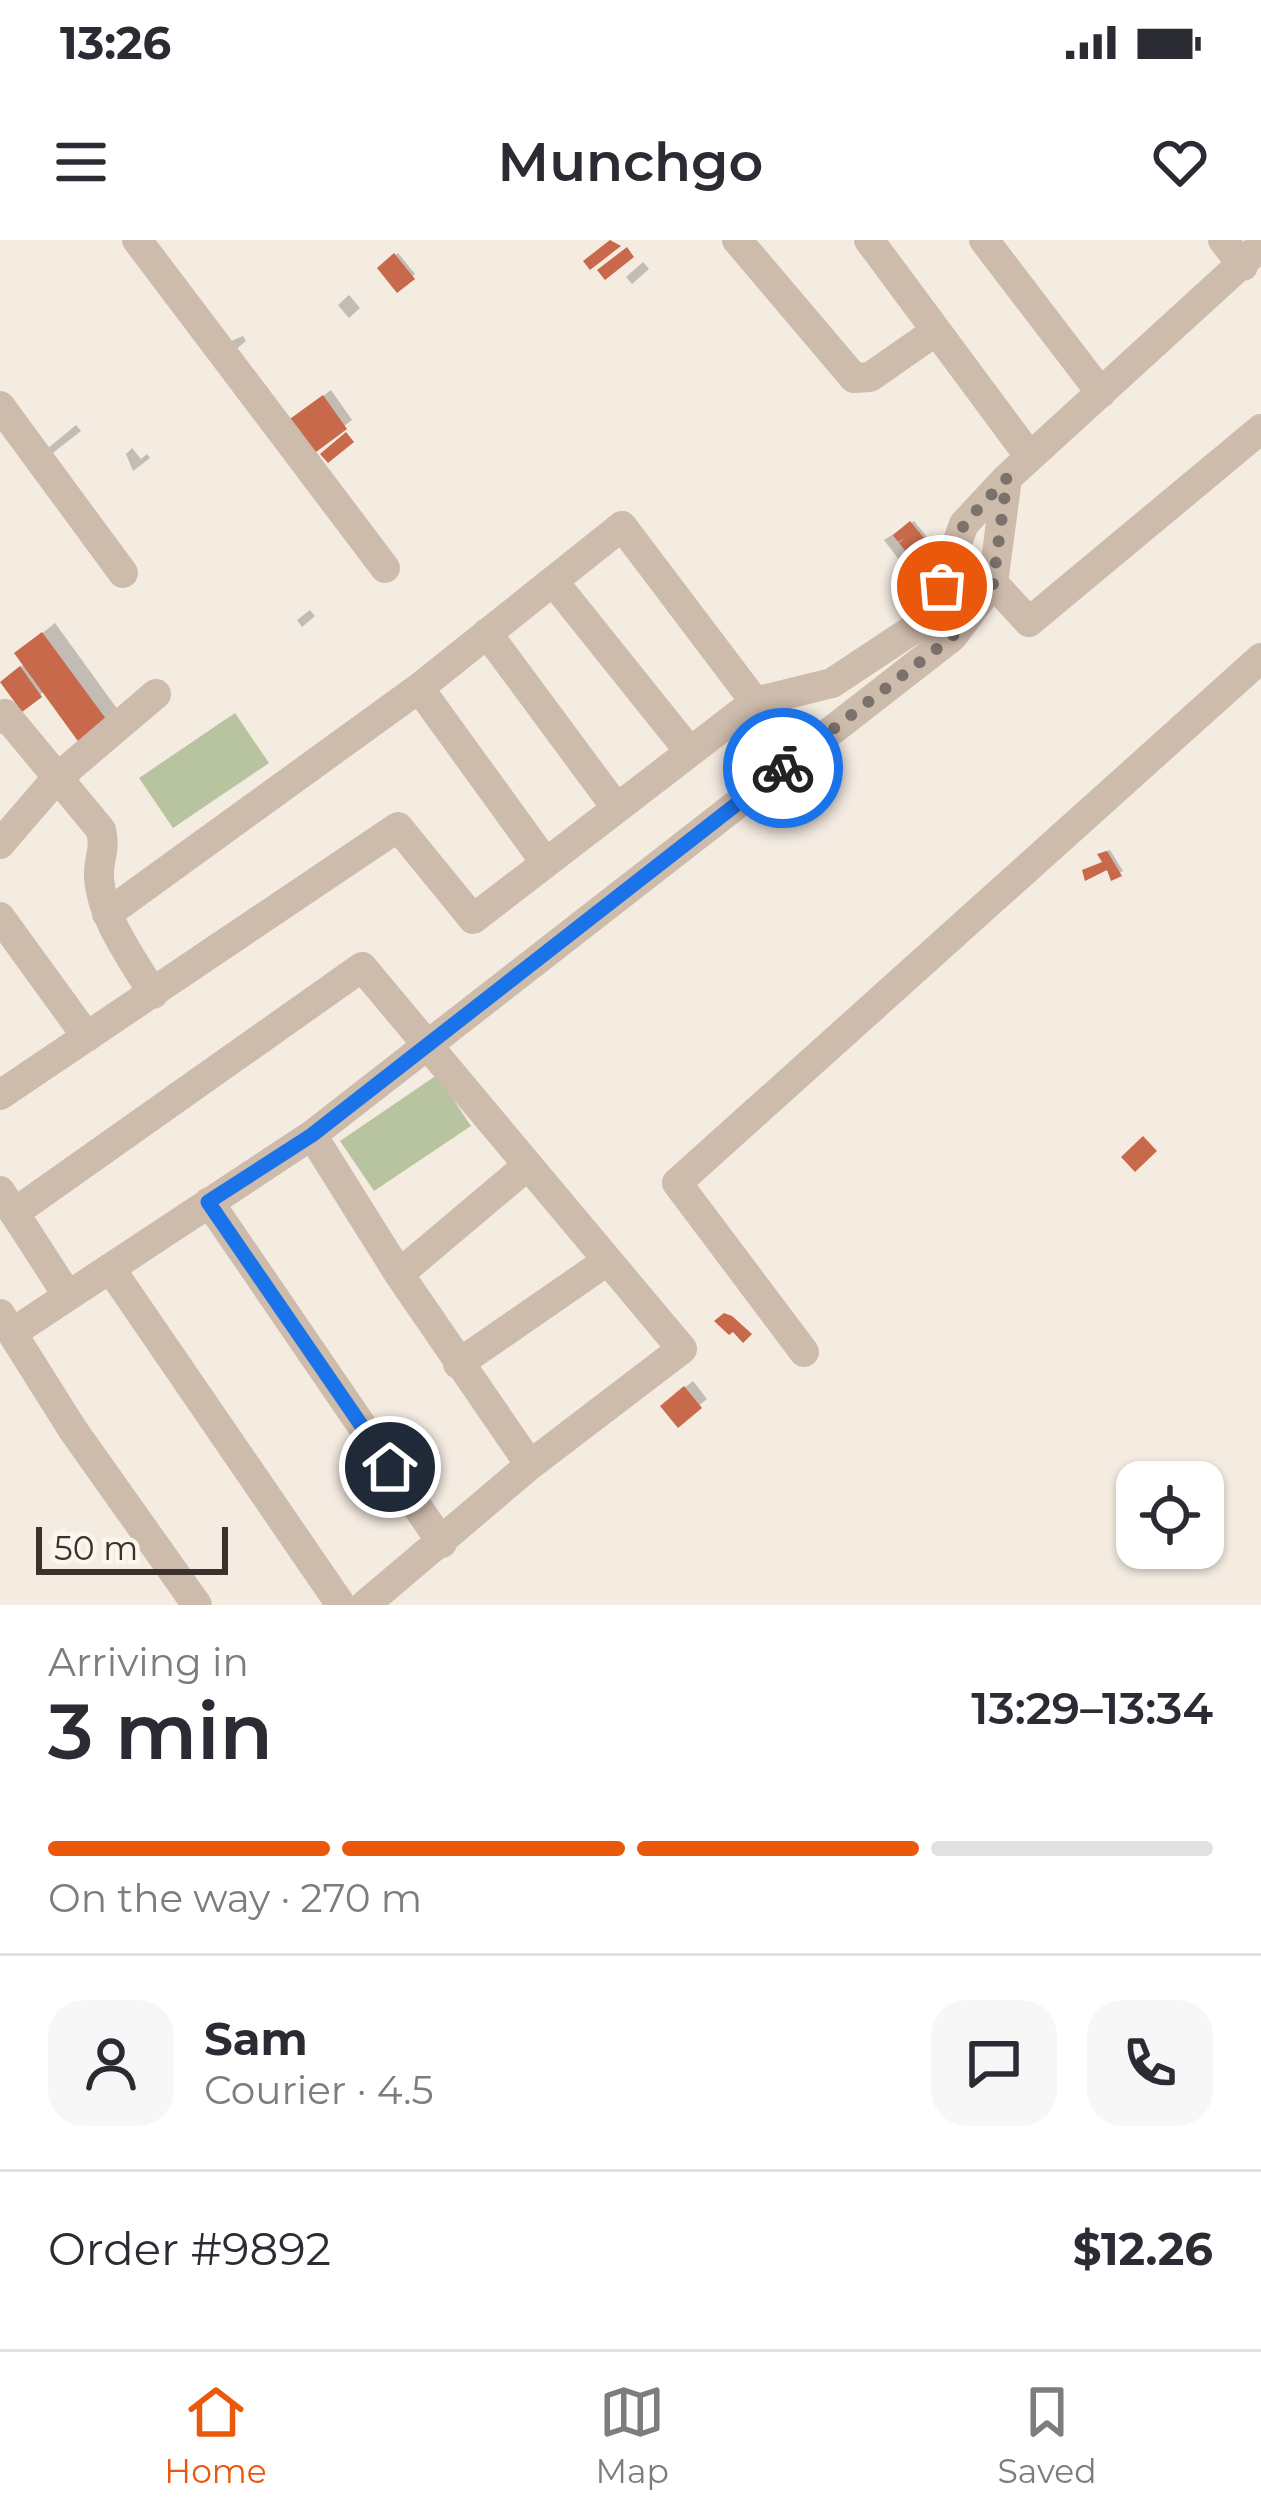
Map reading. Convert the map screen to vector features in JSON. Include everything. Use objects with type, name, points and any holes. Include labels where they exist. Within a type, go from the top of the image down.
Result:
[{"type":"street","points":[[137,240],[386,568]]},
{"type":"street","points":[[737,240],[854,378],[870,377],[936,331]]},
{"type":"street","points":[[197,1605],[73,1430],[6,1324],[68,1296],[312,1135],[952,637],[993,584],[1018,468],[936,331],[869,240]]},
{"type":"street","points":[[984,240],[1101,393]]},
{"type":"street","points":[[5,1082],[87,1037],[398,827],[473,919],[755,703],[832,683],[930,618],[964,524],[1018,468],[1252,256],[1223,240]]},
{"type":"street","points":[[0,406],[123,573]]},
{"type":"street","points":[[993,584],[1029,622],[1261,429]]},
{"type":"street","points":[[107,914],[419,688],[622,526],[755,703]]},
{"type":"street","points":[[553,581],[690,752]]},
{"type":"street","points":[[488,633],[615,806]]},
{"type":"street","points":[[804,1352],[677,1183],[1261,658]]},
{"type":"street","points":[[419,688],[545,862]]},
{"type":"street","points":[[0,844],[56,779],[156,694]]},
{"type":"street","points":[[0,719],[5,714],[100,830],[106,851],[98,873],[107,914],[153,994]]},
{"type":"street","points":[[0,917],[87,1037]]},
{"type":"street","points":[[68,1296],[7,1202],[362,967],[425,1048],[682,1349],[530,1465],[365,1605]]},
{"type":"street","points":[[312,1135],[398,1274],[530,1465]]},
{"type":"street","points":[[398,1274],[526,1167]]},
{"type":"street","points":[[208,1202],[442,1543]]},
{"type":"street","points":[[458,1364],[607,1261]]},
{"type":"street","points":[[110,1268],[341,1605]]},
{"type":"green space","points":[[235,713],[269,763],[173,828],[139,778]]},
{"type":"green space","points":[[437,1075],[471,1126],[374,1191],[340,1141]]},
{"type":"building","points":[[610,240],[621,246],[590,270],[583,261]]},
{"type":"building","points":[[627,247],[634,257],[605,280],[597,270]]},
{"type":"building","points":[[394,253],[415,279],[397,293],[377,268]]},
{"type":"building","points":[[323,395],[347,429],[312,455],[287,421]]},
{"type":"building","points":[[346,432],[354,442],[328,463],[320,454]]},
{"type":"building","points":[[910,521],[929,544],[911,558],[899,543],[905,538],[898,542],[893,535]]},
{"type":"building","points":[[42,632],[109,723],[80,744],[14,653]]},
{"type":"building","points":[[20,666],[42,697],[22,712],[0,682]]},
{"type":"building","points":[[1107,851],[1122,876],[1111,881],[1107,870],[1085,881],[1082,870],[1102,862],[1097,854]]},
{"type":"building","points":[[1143,1136],[1157,1151],[1135,1172],[1121,1157]]},
{"type":"building","points":[[724,1313],[752,1334],[743,1343],[714,1321]]},
{"type":"building","points":[[684,1386],[702,1408],[678,1428],[660,1406]]},
{"type":"way so far","points":[[783,768],[952,637],[993,584],[1007,478],[964,524],[942,586]]},
{"type":"route","points":[[390,1467],[208,1202],[312,1135],[783,768]]}]
